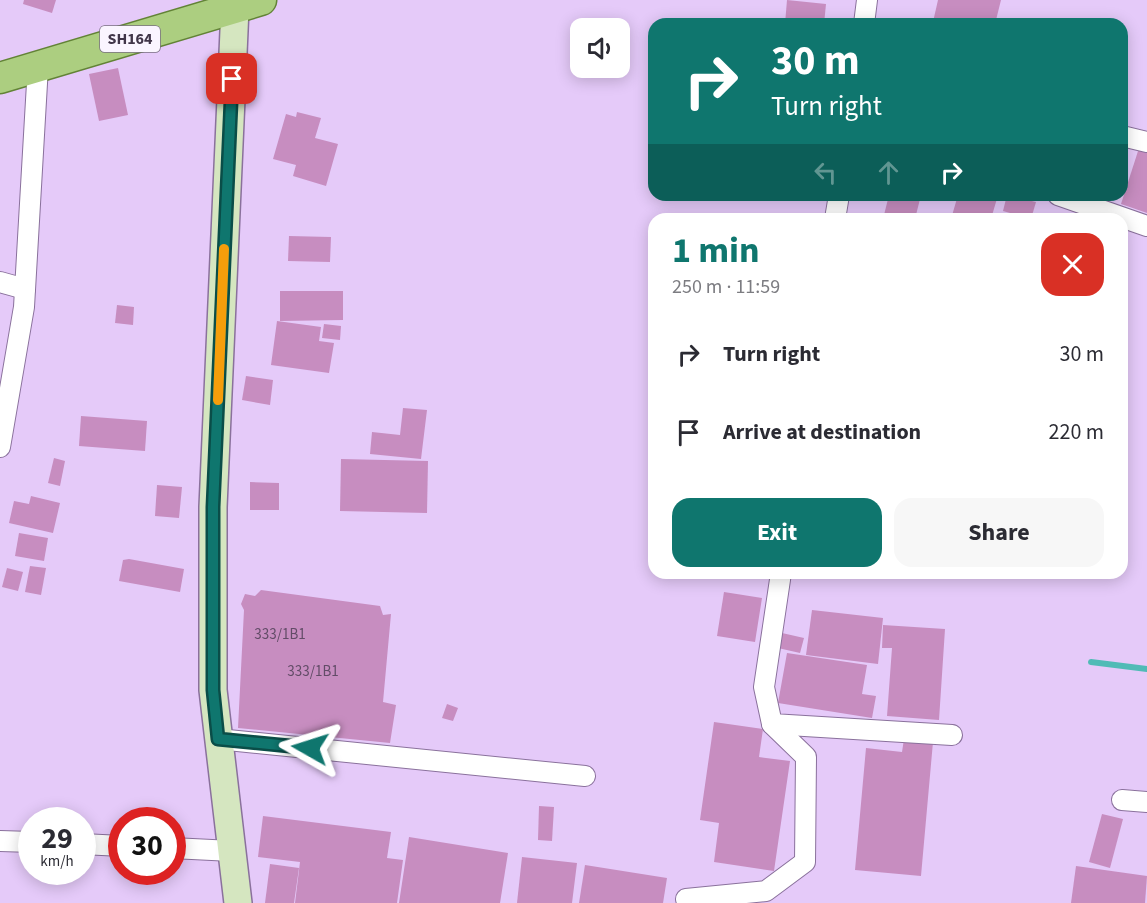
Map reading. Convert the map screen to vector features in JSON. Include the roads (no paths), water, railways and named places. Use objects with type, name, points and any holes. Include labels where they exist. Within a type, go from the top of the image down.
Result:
[{"type":"main road","name":"SH164","points":[[0,78],[248,4]]},
{"type":"street","points":[[865,18],[867,0]]},
{"type":"street","points":[[238,903],[213,690],[213,507],[248,4]]},
{"type":"street","points":[[0,447],[3,414],[25,289],[38,66]]},
{"type":"street","points":[[1128,137],[1147,142]]},
{"type":"street","points":[[1075,201],[1110,213]]},
{"type":"street","points":[[1128,219],[1147,226]]},
{"type":"street","points":[[0,282],[25,289]]},
{"type":"street","points":[[686,899],[766,891],[805,862],[806,757],[772,724],[764,687],[780,579]]},
{"type":"street","points":[[772,724],[952,735]]},
{"type":"street","points":[[218,739],[585,776]]},
{"type":"street","points":[[1122,800],[1147,802]]},
{"type":"street","points":[[0,841],[18,842]]},
{"type":"street","points":[[186,849],[232,851]]},
{"type":"waterway","points":[[1091,662],[1147,669]]}]
